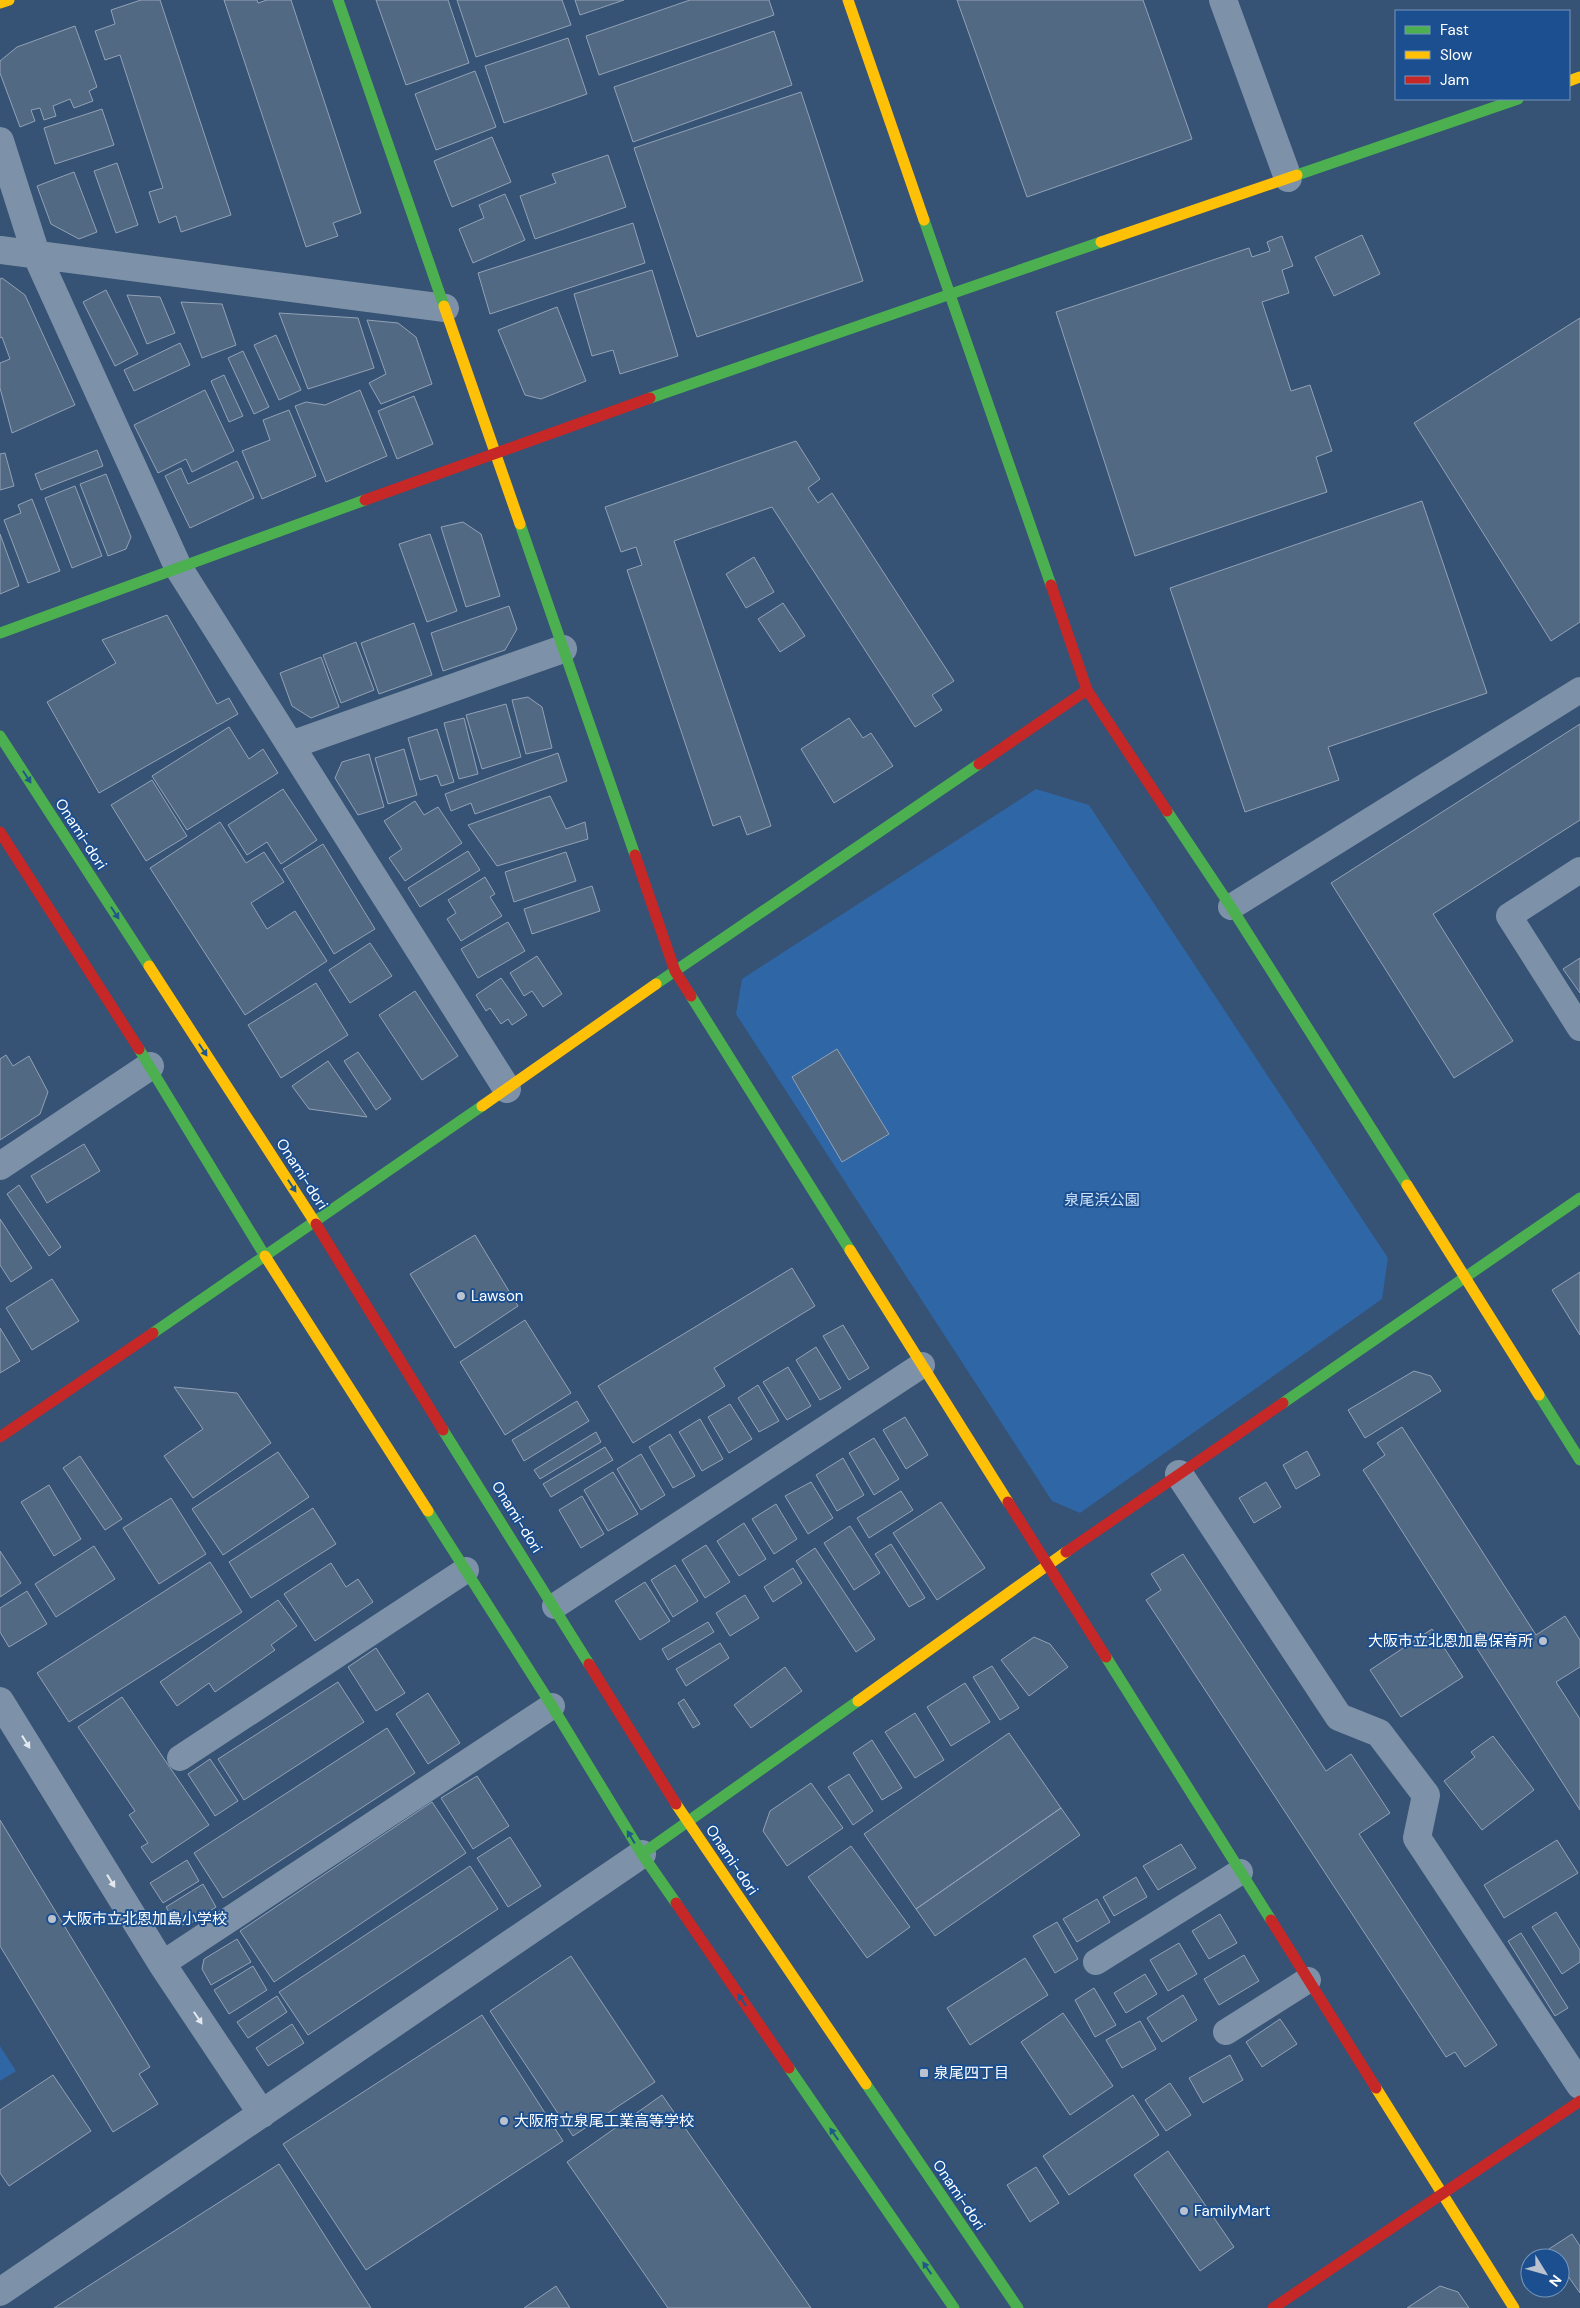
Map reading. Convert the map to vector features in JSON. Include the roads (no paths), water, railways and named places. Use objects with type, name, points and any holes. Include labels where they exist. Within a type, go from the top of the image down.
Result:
[{"type":"street","points":[[0,3],[9,0]]},
{"type":"street","points":[[338,0],[675,971],[1514,2308]]},
{"type":"street","points":[[848,0],[1087,690],[1232,907],[1466,1276],[1580,1460]]},
{"type":"street","points":[[1224,0],[1288,178]]},
{"type":"street","points":[[0,634],[178,567],[496,453],[1515,100]]},
{"type":"street","points":[[0,141],[36,254],[178,567],[507,1089]]},
{"type":"street","points":[[0,250],[445,308]]},
{"type":"street","points":[[291,745],[563,649]]},
{"type":"street","points":[[0,1437],[315,1223],[675,971],[1087,690]]},
{"type":"street","name":"Onami-dori","points":[[0,736],[315,1223],[555,1606],[688,1823],[1018,2308]]},
{"type":"street","points":[[0,832],[150,1066],[265,1256],[552,1706],[642,1854],[954,2308]]},
{"type":"street","points":[[0,1166],[150,1066]]},
{"type":"street","points":[[0,2292],[688,1823],[1047,1564],[1580,1198]]},
{"type":"street","points":[[1179,1474],[1339,1717],[1379,1733],[1426,1795],[1417,1838],[1580,2085]]},
{"type":"street","points":[[0,1701],[162,1964],[262,2114]]},
{"type":"street","points":[[1274,2308],[1580,2101]]},
{"type":"lane","points":[[1232,907],[1580,690]]},
{"type":"lane","points":[[1580,870],[1509,916],[1580,1028]]},
{"type":"lane","points":[[555,1606],[922,1364]]},
{"type":"lane","points":[[180,1758],[466,1570]]},
{"type":"lane","points":[[162,1964],[552,1706]]},
{"type":"lane","points":[[1096,1962],[1240,1872]]},
{"type":"lane","points":[[1226,2032],[1308,1980]]},
{"type":"place","name":"Lawson","points":[[461,1296]]},
{"type":"place","name":"大阪市立北恩加島保育所","points":[[1543,1641]]},
{"type":"place","name":"大阪市立北恩加島小学校","points":[[52,1919]]},
{"type":"place","name":"泉尾四丁目","points":[[924,2073]]},
{"type":"place","name":"大阪府立泉尾工業高等学校","points":[[504,2121]]},
{"type":"place","name":"FamilyMart","points":[[1184,2211]]},
{"type":"park label","name":"泉尾浜公園","points":[[1102,1200]]}]
